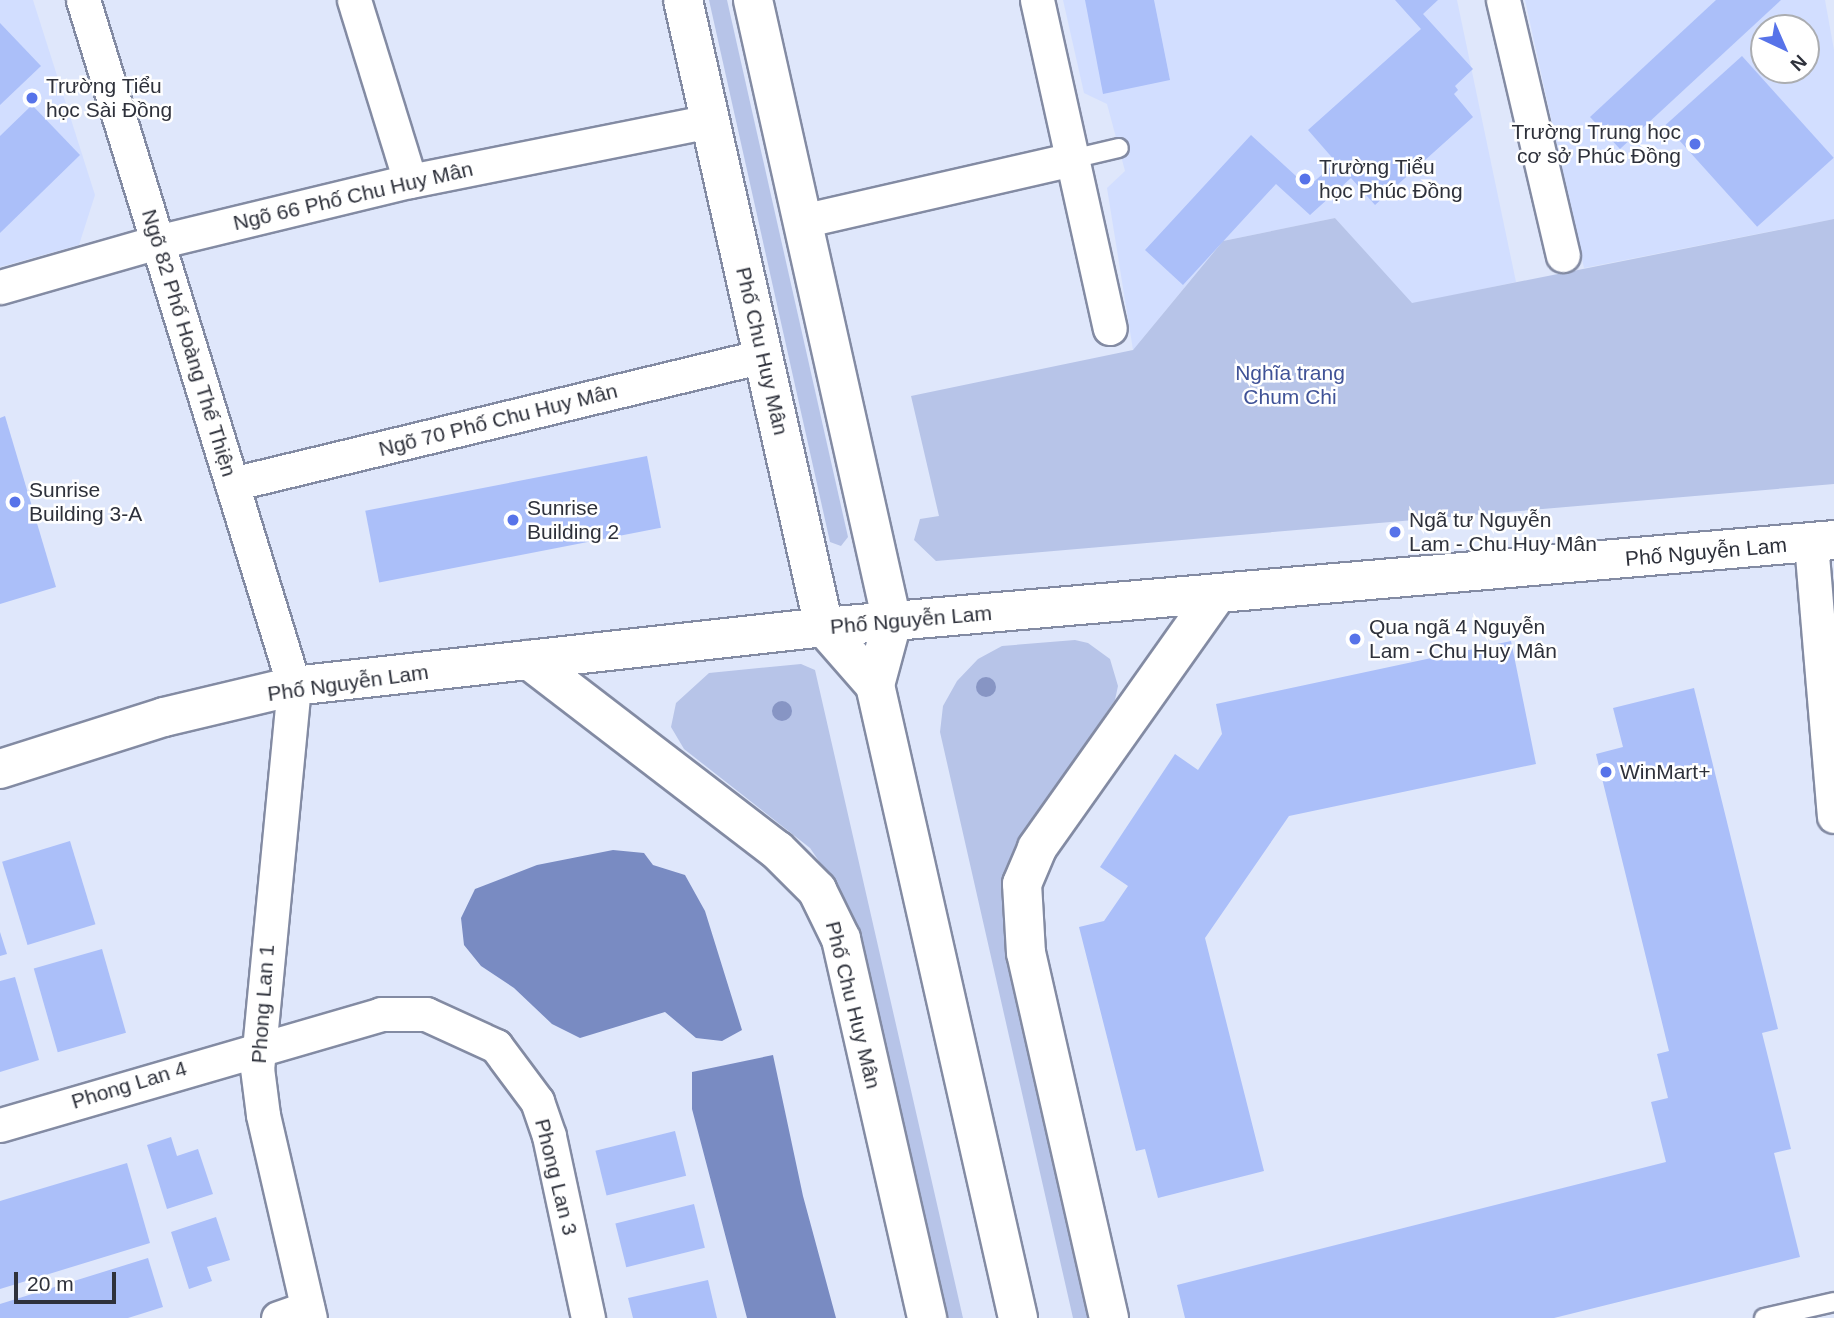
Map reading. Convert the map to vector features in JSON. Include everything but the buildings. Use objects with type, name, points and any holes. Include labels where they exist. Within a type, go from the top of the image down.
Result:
[{"type":"main road","name":"Phố Chu Huy Mân","points":[[683,0],[824,626],[874,685],[1018,1318]]},
{"type":"main road","name":"Phố Chu Huy Mân","points":[[753,0],[892,622],[874,685]]},
{"type":"main road","name":"Phố Nguyễn Lam","points":[[0,769],[164,718],[294,686],[824,626],[1823,541]]},
{"type":"main road","points":[[1109,1318],[1026,953],[1022,884],[1037,848],[1217,594]]},
{"type":"main road","name":"Phố Chu Huy Mân","points":[[529,660],[777,850],[817,890],[841,939],[927,1318]]},
{"type":"street","name":"Ngõ 82 Phố Hoàng Thế Thiện","points":[[83,0],[294,686]]},
{"type":"street","points":[[354,0],[410,181]]},
{"type":"street","points":[[1037,0],[1110,328]]},
{"type":"street","points":[[1503,0],[1563,255]]},
{"type":"street","name":"Ngõ 66 Phố Chu Huy Mân","points":[[0,288],[157,242],[410,181],[710,121]]},
{"type":"street","points":[[802,221],[1072,159]]},
{"type":"street","name":"Ngõ 70 Phố Chu Huy Mân","points":[[232,484],[763,356]]},
{"type":"street","points":[[1823,541],[1834,816]]},
{"type":"street","name":"Phong Lan 1","points":[[294,686],[258,1046],[263,1115],[298,1315]]},
{"type":"street","name":"Phong Lan 3","points":[[258,1046],[381,1014],[426,1014],[496,1046],[537,1101],[549,1136],[588,1318]]},
{"type":"street","name":"Phong Lan 4","points":[[0,1125],[258,1046]]},
{"type":"lane","points":[[1072,159],[1119,148]]},
{"type":"lane","points":[[1764,1318],[1834,1302]]},
{"type":"shaded area","name":"Trường Tiểu học Sài Đồng","points":[[0,0],[33,0],[95,195],[79,245],[0,267]]},
{"type":"shaded area","name":"Trường Tiểu học Phúc Đồng","points":[[1063,0],[1457,0],[1516,282],[1411,304],[1335,218],[1223,241],[1133,350],[1107,188],[1125,171],[1107,104],[1084,93]]},
{"type":"shaded area","name":"Trường Trung học cơ sở Phúc Đồng","points":[[1525,0],[1825,0],[1834,50],[1834,219],[1584,268]]},
{"type":"shaded area","points":[[613,850],[644,853],[653,865],[685,875],[705,911],[742,1030],[722,1041],[696,1038],[665,1012],[580,1038],[552,1024],[514,988],[481,966],[464,945],[461,918],[475,889],[537,865]]},
{"type":"shaded area","points":[[773,1055],[803,1196],[836,1318],[747,1318],[692,1109],[692,1072]]},
{"type":"green space","points":[[709,0],[727,0],[848,537],[841,546],[830,542]]},
{"type":"green space","name":"Nghĩa trang Chum Chi","points":[[1335,218],[1412,303],[1834,219],[1834,484],[936,561],[914,540],[920,519],[939,516],[911,396],[1133,350],[1223,241]]},
{"type":"green space","points":[[1075,640],[1088,643],[1110,659],[1118,686],[1115,700],[1015,848],[1003,881],[1002,910],[1095,1318],[1073,1318],[940,732],[943,706],[957,681],[978,659],[1002,646]]},
{"type":"green space","points":[[801,664],[815,670],[963,1318],[941,1318],[849,911],[838,889],[810,848],[684,749],[671,727],[676,703],[709,673]]},
{"type":"place","name":"Trường Tiểu học Sài Đồng","points":[[32,98]]},
{"type":"place","name":"Trường Trung học cơ sở Phúc Đồng","points":[[1695,144]]},
{"type":"place","name":"Trường Tiểu học Phúc Đồng","points":[[1305,179]]},
{"type":"place","name":"Sunrise Building 3-A","points":[[15,502]]},
{"type":"place","name":"Sunrise Building 2","points":[[513,520]]},
{"type":"place","name":"Ngã tư Nguyễn Lam - Chu Huy Mân","points":[[1395,532]]},
{"type":"place","name":"Qua ngã 4 Nguyễn Lam - Chu Huy Mân","points":[[1355,639]]},
{"type":"place","name":"WinMart+","points":[[1606,772]]}]
